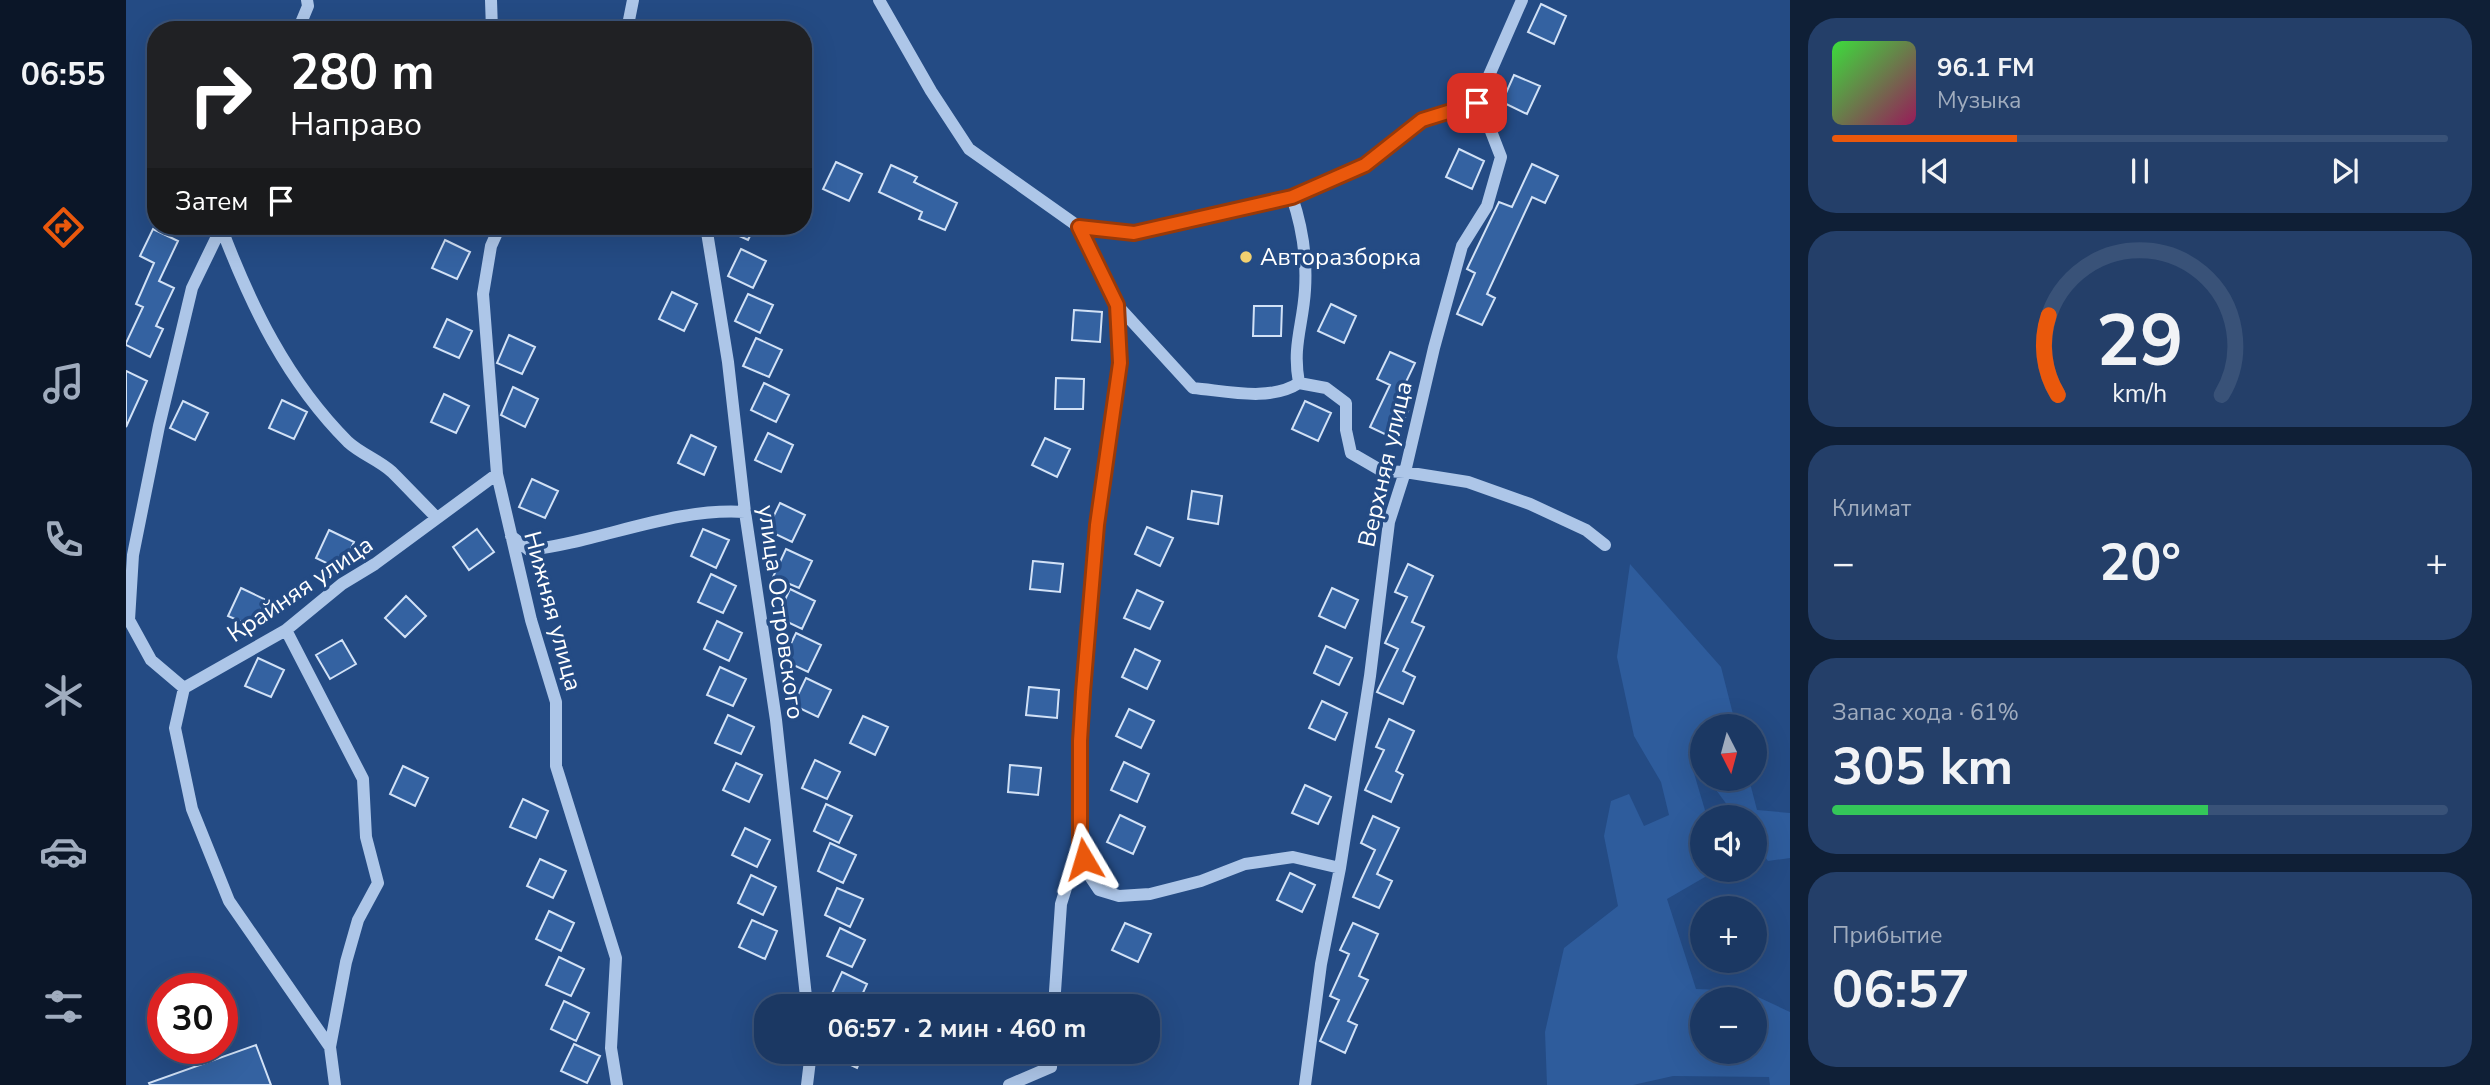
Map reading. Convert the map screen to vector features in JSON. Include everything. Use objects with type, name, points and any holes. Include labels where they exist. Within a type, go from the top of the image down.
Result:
[{"type":"street","points":[[302,21],[309,6],[307,0]]},
{"type":"street","points":[[491,0],[492,21]]},
{"type":"street","points":[[629,21],[633,0]]},
{"type":"street","points":[[879,0],[931,91],[969,149],[1079,227],[1117,305],[1193,387],[1262,394],[1286,391],[1299,383],[1326,388],[1346,403],[1346,429],[1351,453],[1382,471],[1468,482],[1530,504],[1586,530],[1605,545]]},
{"type":"street","points":[[1079,227],[1134,233],[1292,197],[1365,165],[1422,120],[1477,103],[1522,0]]},
{"type":"street","name":"Верхняя улица","points":[[1305,1085],[1321,964],[1340,867],[1370,676],[1389,522],[1405,472],[1434,348],[1462,246],[1487,206],[1501,157],[1488,121],[1477,103]]},
{"type":"street","points":[[1292,197],[1299,218],[1305,259],[1305,291],[1296,341],[1295,363],[1299,383]]},
{"type":"street","points":[[217,235],[192,288],[159,426],[133,555],[129,620],[151,660],[184,688],[175,728],[192,808],[229,901],[330,1047]]},
{"type":"street","points":[[224,235],[268,336],[310,400],[350,444],[390,471],[436,518]]},
{"type":"street","name":"Нижняя улица","points":[[496,235],[491,246],[483,294],[497,474],[531,620],[556,702],[556,766],[616,958],[611,1048],[617,1085]]},
{"type":"street","name":"улица Островского","points":[[707,235],[728,362],[776,720],[806,994]]},
{"type":"street","points":[[1117,305],[1120,363],[1097,525],[1080,741],[1080,844],[1089,875],[1099,890],[1119,896],[1150,894],[1201,881],[1245,864],[1293,857],[1340,867]]},
{"type":"street","name":"Крайняя улица","points":[[184,688],[286,630],[342,584],[375,564],[497,474]]},
{"type":"street","points":[[511,536],[528,550],[560,547],[596,535],[654,522],[729,511],[746,512]]},
{"type":"street","points":[[286,630],[363,779],[366,837],[379,883],[358,920],[346,962],[330,1047],[335,1085]]},
{"type":"street","points":[[1056,994],[1061,904],[1080,844]]},
{"type":"street","points":[[807,1085],[810,1064]]},
{"type":"street","points":[[1009,1085],[1051,1067],[1051,1064]]},
{"type":"shaded area","points":[[1630,564],[1721,667],[1733,714],[1690,714],[1690,791],[1699,791],[1703,805],[1690,805],[1690,882],[1696,882],[1667,899],[1695,987],[1690,987],[1690,1064],[1767,1064],[1767,1001],[1790,1012],[1790,1085],[1770,1085],[1769,1077],[1673,1076],[1633,1085],[1547,1085],[1545,1032],[1564,948],[1618,906],[1604,836],[1611,801],[1629,794],[1644,826],[1669,815],[1661,782],[1634,736],[1617,657]]},
{"type":"shaded area","points":[[1717,791],[1752,791],[1756,805],[1727,805]]},
{"type":"shaded area","points":[[1767,811],[1790,813],[1790,858],[1768,861]]},
{"type":"building","points":[[1541,4],[1566,16],[1554,44],[1528,32]]},
{"type":"building","points":[[1514,75],[1540,86],[1527,114],[1502,102]]},
{"type":"building","points":[[1459,149],[1484,161],[1472,189],[1446,177]]},
{"type":"building","points":[[836,162],[862,174],[849,201],[823,189]]},
{"type":"building","points":[[1532,164],[1558,176],[1545,203],[1532,197],[1487,294],[1495,298],[1482,325],[1457,314],[1475,273],[1467,269],[1499,202],[1512,207]]},
{"type":"building","points":[[891,165],[917,177],[914,182],[957,203],[945,230],[919,219],[922,212],[879,192]]},
{"type":"building","points":[[150,235],[166,235],[178,241],[159,281],[174,288],[156,326],[163,329],[150,357],[126,345],[143,307],[136,304],[154,263],[140,256]]},
{"type":"building","points":[[737,235],[750,235],[748,240]]},
{"type":"building","points":[[445,240],[470,252],[457,279],[432,268]]},
{"type":"building","points":[[741,249],[766,261],[753,288],[728,276]]},
{"type":"building","points":[[672,292],[697,304],[684,331],[659,319]]},
{"type":"building","points":[[748,294],[773,305],[760,333],[735,321]]},
{"type":"building","points":[[1331,304],[1356,316],[1344,343],[1318,331]]},
{"type":"building","points":[[1254,306],[1282,306],[1281,336],[1253,336]]},
{"type":"building","points":[[1074,310],[1102,312],[1100,342],[1072,340]]},
{"type":"building","points":[[447,319],[472,331],[459,358],[434,347]]},
{"type":"building","points":[[509,335],[535,347],[522,374],[497,363]]},
{"type":"building","points":[[756,338],[782,350],[769,377],[743,366]]},
{"type":"building","points":[[1390,352],[1415,363],[1395,405],[1408,411],[1395,439],[1370,427],[1390,385],[1377,379]]},
{"type":"building","points":[[126,371],[147,381],[126,427]]},
{"type":"building","points":[[1056,378],[1084,379],[1083,409],[1055,409]]},
{"type":"building","points":[[764,383],[789,395],[776,422],[751,410]]},
{"type":"building","points":[[513,387],[538,399],[525,427],[501,415]]},
{"type":"building","points":[[444,394],[469,406],[456,433],[431,422]]},
{"type":"building","points":[[282,400],[307,412],[294,439],[269,428]]},
{"type":"building","points":[[183,401],[208,413],[195,440],[170,428]]},
{"type":"building","points":[[1305,401],[1331,413],[1318,441],[1292,429]]},
{"type":"building","points":[[768,433],[793,445],[781,472],[755,460]]},
{"type":"building","points":[[691,435],[716,447],[704,475],[678,463]]},
{"type":"building","points":[[1045,438],[1070,449],[1057,477],[1032,465]]},
{"type":"building","points":[[532,479],[558,491],[545,518],[519,507]]},
{"type":"building","points":[[1192,491],[1222,496],[1218,524],[1188,519]]},
{"type":"building","points":[[780,503],[805,515],[792,542],[767,530]]},
{"type":"building","points":[[1147,527],[1173,538],[1160,566],[1135,554]]},
{"type":"building","points":[[477,529],[494,552],[469,570],[453,547]]},
{"type":"building","points":[[703,529],[729,540],[716,568],[691,556]]},
{"type":"building","points":[[329,530],[354,542],[341,570],[316,558]]},
{"type":"building","points":[[786,549],[812,561],[799,588],[773,577]]},
{"type":"building","points":[[1033,561],[1063,564],[1060,592],[1030,589]]},
{"type":"building","points":[[1408,564],[1433,576],[1412,622],[1424,627],[1403,671],[1415,677],[1403,704],[1377,692],[1398,649],[1385,643],[1407,597],[1395,592]]},
{"type":"building","points":[[711,574],[736,586],[723,613],[698,602]]},
{"type":"building","points":[[241,588],[266,600],[253,627],[228,616]]},
{"type":"building","points":[[1332,588],[1358,600],[1345,628],[1319,616]]},
{"type":"building","points":[[790,589],[815,601],[802,629],[777,617]]},
{"type":"building","points":[[1137,590],[1163,602],[1150,629],[1124,618]]},
{"type":"building","points":[[406,596],[426,616],[405,637],[385,618]]},
{"type":"building","points":[[717,621],[742,633],[729,661],[704,649]]},
{"type":"building","points":[[796,633],[821,645],[808,672],[783,660]]},
{"type":"building","points":[[342,640],[356,664],[330,679],[316,655]]},
{"type":"building","points":[[1326,646],[1352,658],[1339,685],[1314,673]]},
{"type":"building","points":[[1135,649],[1160,661],[1147,689],[1122,677]]},
{"type":"building","points":[[258,658],[284,670],[271,697],[245,686]]},
{"type":"building","points":[[720,667],[746,679],[733,706],[707,695]]},
{"type":"building","points":[[806,678],[831,690],[818,717],[793,705]]},
{"type":"building","points":[[1029,687],[1059,690],[1057,718],[1026,715]]},
{"type":"building","points":[[1322,701],[1347,713],[1335,740],[1309,728]]},
{"type":"building","points":[[1129,709],[1154,721],[1141,748],[1116,736]]},
{"type":"building","points":[[728,715],[754,727],[741,754],[715,743]]},
{"type":"building","points":[[863,716],[888,727],[875,755],[850,743]]},
{"type":"building","points":[[1389,719],[1414,731],[1396,771],[1403,775],[1391,802],[1365,790],[1384,750],[1376,747]]},
{"type":"building","points":[[815,760],[840,772],[827,799],[802,788]]},
{"type":"building","points":[[1124,762],[1149,774],[1137,802],[1111,790]]},
{"type":"building","points":[[736,763],[762,775],[749,802],[723,790]]},
{"type":"building","points":[[1010,765],[1041,768],[1038,795],[1008,792]]},
{"type":"building","points":[[403,766],[428,778],[415,806],[390,794]]},
{"type":"building","points":[[1305,785],[1331,797],[1318,824],[1292,813]]},
{"type":"building","points":[[523,799],[548,811],[536,838],[510,827]]},
{"type":"building","points":[[826,804],[852,816],[839,843],[814,831]]},
{"type":"building","points":[[1120,815],[1145,827],[1133,854],[1107,842]]},
{"type":"building","points":[[1373,816],[1399,828],[1377,874],[1392,881],[1379,908],[1353,897],[1375,850],[1361,843]]},
{"type":"building","points":[[745,828],[770,840],[757,867],[732,855]]},
{"type":"building","points":[[830,843],[856,855],[843,883],[818,871]]},
{"type":"building","points":[[540,859],[566,871],[553,898],[527,886]]},
{"type":"building","points":[[1290,873],[1315,885],[1302,912],[1277,900]]},
{"type":"building","points":[[751,875],[776,887],[763,915],[738,903]]},
{"type":"building","points":[[837,888],[863,899],[850,927],[825,915]]},
{"type":"building","points":[[549,911],[574,923],[561,951],[536,939]]},
{"type":"building","points":[[752,920],[777,931],[765,959],[739,947]]},
{"type":"building","points":[[1125,923],[1151,934],[1138,962],[1112,950]]},
{"type":"building","points":[[1353,923],[1378,934],[1359,976],[1368,980],[1348,1021],[1357,1025],[1345,1053],[1320,1041],[1339,1000],[1330,996],[1349,954],[1340,950]]},
{"type":"building","points":[[840,928],[865,940],[852,967],[827,956]]},
{"type":"building","points":[[559,957],[584,969],[571,996],[546,985]]},
{"type":"building","points":[[842,972],[867,984],[862,994],[832,994]]},
{"type":"building","points":[[564,1001],[589,1013],[576,1041],[551,1029]]},
{"type":"building","points":[[574,1044],[600,1056],[587,1083],[561,1071]]},
{"type":"building","points":[[256,1045],[271,1085],[149,1083],[202,1064],[238,1064],[238,1051]]},
{"type":"place","name":"Авторазборка","points":[[1246,257]]},
{"type":"route","points":[[1084,859],[1080,844],[1083,692],[1097,525],[1120,363],[1117,305],[1079,227],[1134,233],[1292,197],[1365,165],[1422,120],[1477,103]]}]
